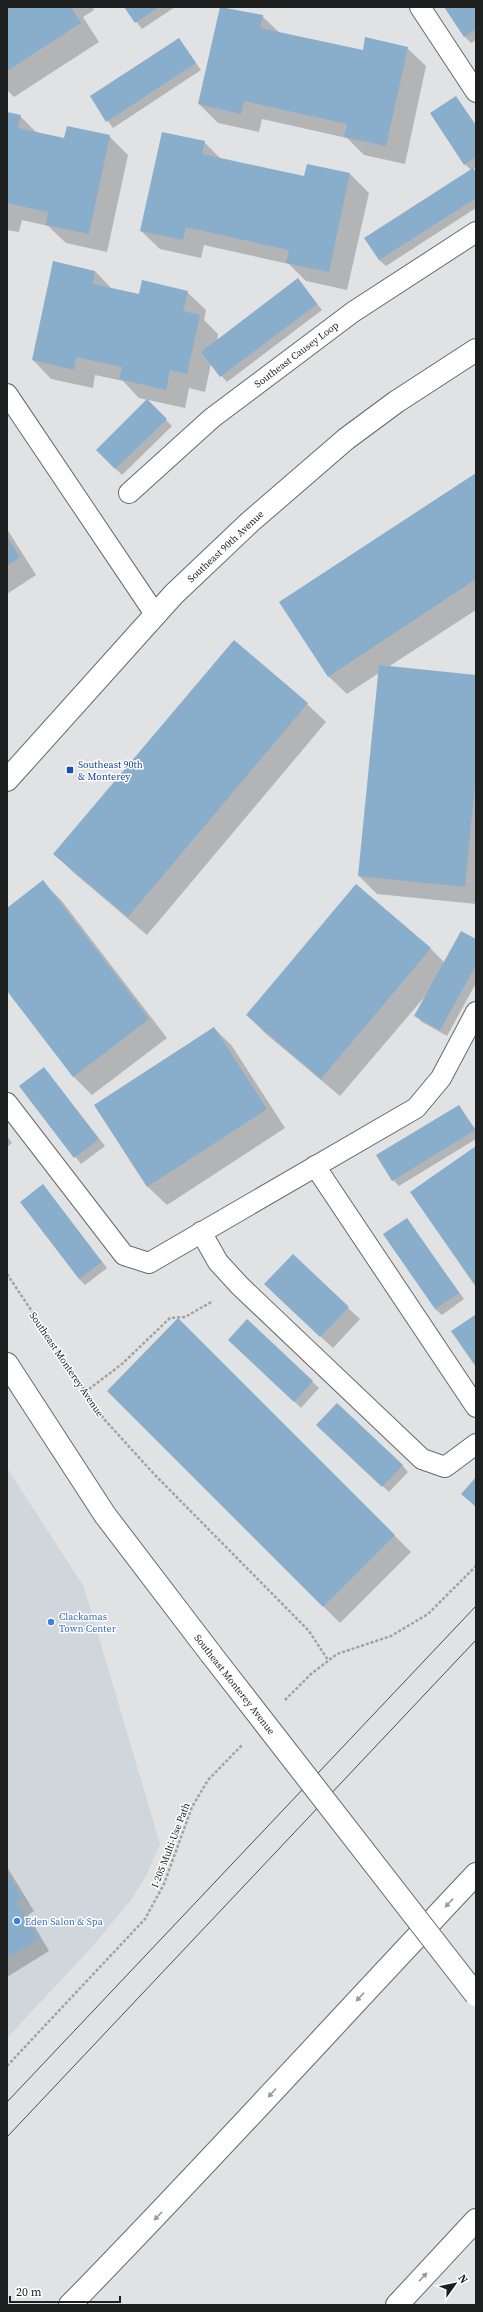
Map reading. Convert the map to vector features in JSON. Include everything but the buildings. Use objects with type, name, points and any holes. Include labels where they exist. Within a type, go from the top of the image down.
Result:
[{"type":"main road","name":"Southeast 90th Avenue","points":[[7,780],[155,614],[250,522],[323,458],[396,402],[476,350]]},
{"type":"main road","name":"Southeast Monterey Avenue","points":[[7,1364],[105,1515],[476,1995]]},
{"type":"main road","points":[[70,2305],[185,2188],[351,2006],[476,1874]]},
{"type":"main road","points":[[397,2305],[476,2220]]},
{"type":"lane","points":[[420,7],[476,92]]},
{"type":"lane","name":"Southeast Causey Loop","points":[[130,493],[212,418],[334,325],[476,232]]},
{"type":"lane","points":[[7,394],[155,614]]},
{"type":"lane","points":[[7,1103],[124,1255],[149,1263],[416,1108],[441,1078],[476,1012]]},
{"type":"lane","points":[[315,1166],[476,1407]]},
{"type":"lane","points":[[201,1232],[218,1262],[240,1286],[422,1460],[445,1467],[476,1444]]},
{"type":"path","name":"Southeast Monterey Avenue","points":[[7,1274],[104,1419],[154,1474],[309,1631],[328,1660]]},
{"type":"path","points":[[85,1392],[122,1364],[170,1318],[185,1317],[240,1286]]},
{"type":"path","points":[[282,1703],[328,1660],[344,1651],[367,1646],[415,1623],[442,1601],[476,1566]]},
{"type":"path","name":"I-205 Multi-Use Path","points":[[7,2066],[145,1919],[164,1884],[196,1802],[208,1780],[244,1743]]},
{"type":"shaded area","points":[[7,1468],[84,1587],[160,1844],[146,1876],[131,1900],[90,1949],[7,2038]]},
{"type":"tram line","points":[[7,2102],[476,1606]]},
{"type":"tram line","points":[[7,2137],[476,1640]]},
{"type":"place","name":"Southeast 90th & Monterey","points":[[70,770]]},
{"type":"place","name":"Clackamas Town Center","points":[[51,1622]]},
{"type":"place","name":"Eden Salon & Spa","points":[[17,1921]]}]
